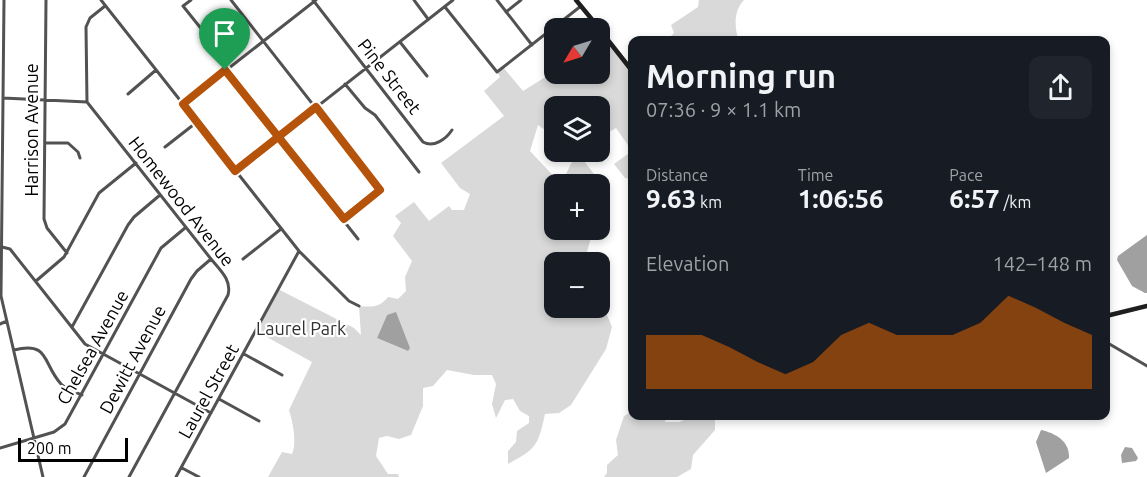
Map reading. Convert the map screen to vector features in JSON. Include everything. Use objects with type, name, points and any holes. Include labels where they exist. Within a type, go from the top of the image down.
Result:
[{"type":"main road","points":[[576,0],[590,18]]},
{"type":"main road","points":[[610,43],[628,66]]},
{"type":"main road","points":[[1110,315],[1147,306]]},
{"type":"street","points":[[4,0],[1,296],[43,477]]},
{"type":"street","name":"Harrison Avenue","points":[[46,0],[44,219],[47,228],[67,253]]},
{"type":"street","points":[[101,0],[299,251],[349,301],[359,306]]},
{"type":"street","points":[[191,0],[183,6],[211,41],[225,70],[358,238]]},
{"type":"street","points":[[231,0],[380,190],[344,219]]},
{"type":"street","points":[[414,0],[428,19]]},
{"type":"street","points":[[235,171],[453,0]]},
{"type":"street","points":[[497,0],[532,45]]},
{"type":"street","points":[[506,12],[521,0]]},
{"type":"street","points":[[183,104],[315,1]]},
{"type":"street","name":"Pine Street","points":[[315,1],[426,144],[443,140],[452,130]]},
{"type":"street","points":[[3,98],[87,102],[86,27],[90,18],[105,6]]},
{"type":"street","points":[[445,6],[497,72],[581,6]]},
{"type":"street","points":[[400,42],[427,76]]},
{"type":"street","points":[[128,94],[156,70]]},
{"type":"street","points":[[345,84],[365,108],[375,115],[419,172]]},
{"type":"street","name":"Homewood Avenue","points":[[87,102],[230,284],[228,295],[129,477]]},
{"type":"street","points":[[165,147],[197,122]]},
{"type":"street","points":[[45,143],[68,143],[78,152],[80,158]]},
{"type":"street","points":[[36,281],[58,265],[67,253],[99,193],[136,163]]},
{"type":"street","points":[[72,327],[128,225],[160,195]]},
{"type":"street","name":"Chelsea Avenue","points":[[0,448],[60,429],[65,424],[161,248],[185,228]]},
{"type":"street","points":[[243,260],[281,229]]},
{"type":"street","points":[[2,247],[10,249],[86,344],[211,413]]},
{"type":"street","name":"Laurel Street","points":[[176,477],[299,251]]},
{"type":"street","name":"Dewitt Avenue","points":[[84,477],[191,279],[211,259]]},
{"type":"street","points":[[0,324],[7,321]]},
{"type":"street","points":[[1110,344],[1147,366]]},
{"type":"street","points":[[14,350],[31,347],[39,350],[60,383],[82,395]]},
{"type":"street","points":[[244,354],[282,375]]},
{"type":"street","points":[[219,399],[259,421]]},
{"type":"street","points":[[182,468],[199,477]]},
{"type":"green space","points":[[699,0],[744,0],[736,14],[738,36],[671,36],[674,33],[671,25],[698,7]]},
{"type":"green space","name":"Laurel Park","points":[[610,42],[628,66],[628,145],[616,128],[610,131],[610,96],[544,96],[544,129],[538,125],[530,151],[552,174],[544,174],[544,240],[590,240],[587,252],[544,252],[544,318],[608,318],[612,327],[606,349],[571,405],[559,413],[545,414],[538,440],[525,454],[508,464],[508,451],[516,442],[517,431],[529,423],[529,416],[520,411],[513,399],[505,400],[496,418],[492,404],[496,384],[492,375],[474,375],[447,370],[433,386],[423,388],[423,406],[411,435],[399,439],[387,436],[379,438],[376,456],[388,474],[398,474],[399,477],[268,477],[282,452],[292,454],[294,438],[289,410],[312,362],[256,331],[278,289],[354,328],[361,335],[359,306],[375,306],[388,297],[398,299],[406,291],[405,277],[412,261],[393,236],[401,223],[395,216],[414,202],[429,221],[449,206],[452,210],[464,210],[470,194],[460,188],[441,163],[504,116],[484,91],[500,77],[497,72],[503,67],[523,91],[544,78],[544,84],[610,84]],"holes":[[[387,315],[408,351],[377,338]]]},
{"type":"green space","points":[[628,154],[628,179],[614,164]]},
{"type":"green space","points":[[572,162],[585,162],[594,174],[566,174]]},
{"type":"green space","points":[[628,414],[628,420],[665,420],[665,422],[715,420],[715,430],[693,455],[691,469],[677,477],[604,477],[607,473],[607,465],[618,455],[616,440],[624,416]]},
{"type":"shaded area","points":[[1147,235],[1147,293],[1145,293],[1132,286],[1117,260],[1118,256]]},
{"type":"shaded area","points":[[396,312],[410,348],[408,351],[377,338],[387,315]]},
{"type":"shaded area","points":[[1041,430],[1061,439],[1069,452],[1069,458],[1046,473],[1036,442]]},
{"type":"shaded area","points":[[1125,447],[1132,448],[1138,458],[1136,461],[1122,463],[1121,455]]},
{"type":"route","points":[[225,70],[183,104],[235,171],[278,136],[316,107],[380,190],[344,219],[278,136],[225,70]]}]
